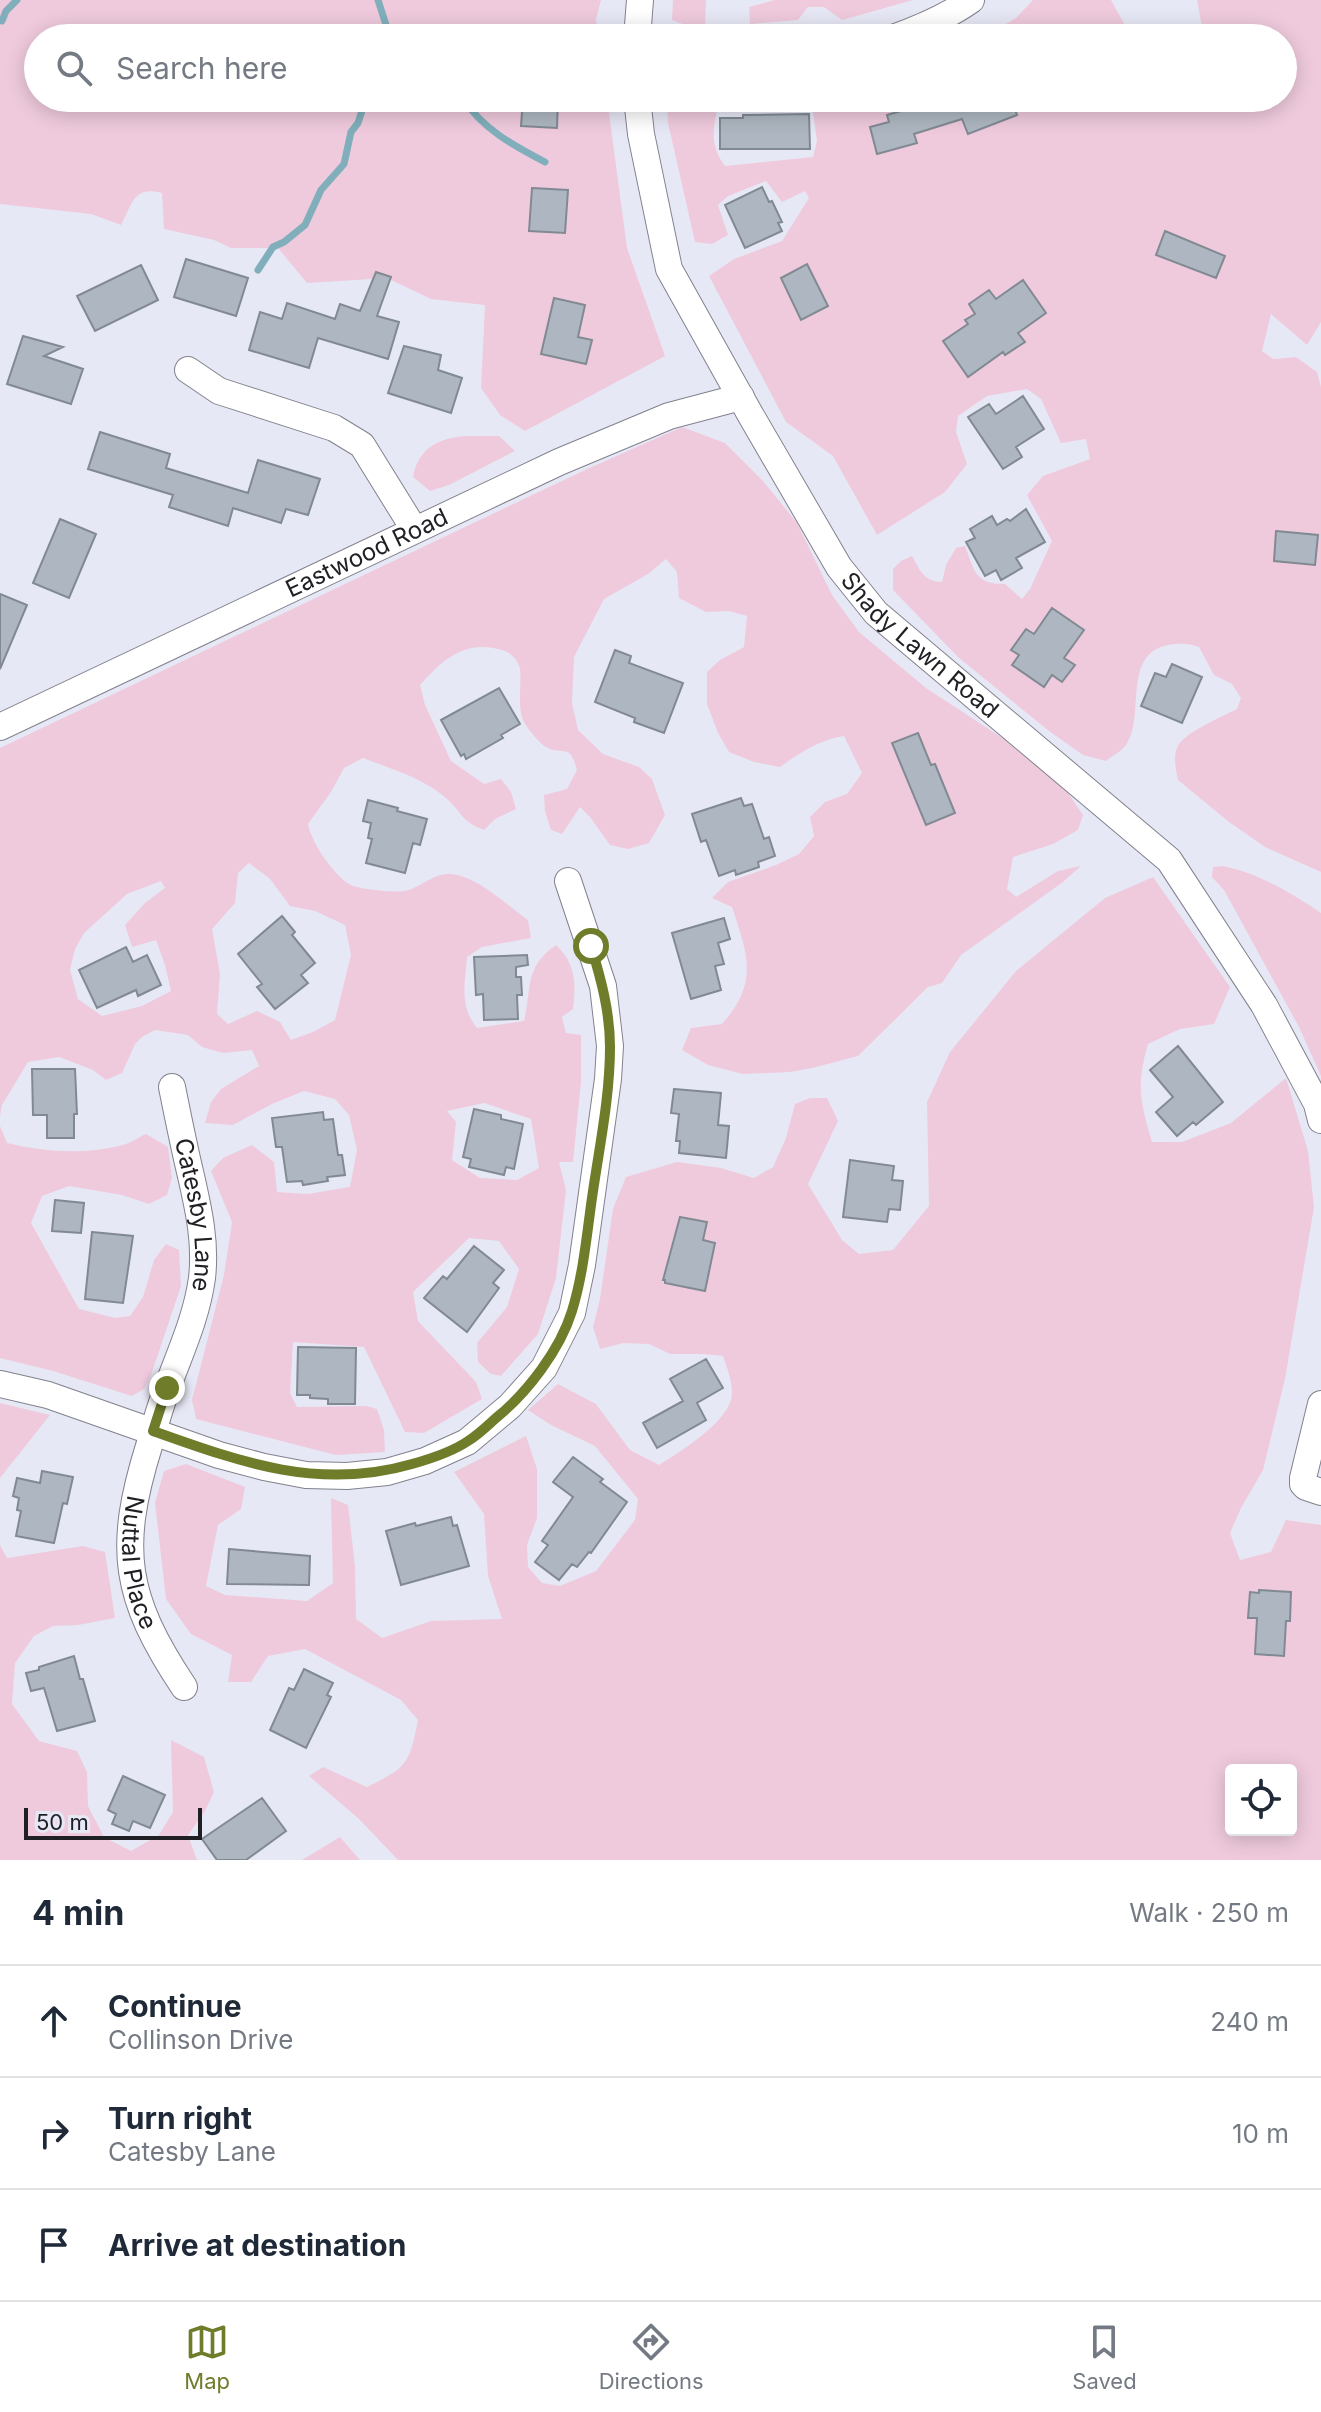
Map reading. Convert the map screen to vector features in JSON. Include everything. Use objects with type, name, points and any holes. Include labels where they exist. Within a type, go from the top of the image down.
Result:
[{"type":"street","points":[[638,24],[640,0]]},
{"type":"street","points":[[930,24],[971,0]]},
{"type":"street","name":"Shady Lawn Road","points":[[639,112],[669,269],[839,567],[876,613],[1169,860],[1264,1005],[1317,1104],[1321,1120]]},
{"type":"street","points":[[188,370],[219,391],[334,428],[362,445],[414,529]]},
{"type":"street","name":"Eastwood Road","points":[[0,727],[559,462],[669,416],[741,397]]},
{"type":"street","points":[[0,1384],[48,1395],[219,1455],[264,1467],[347,1476],[387,1472],[425,1461],[467,1442],[510,1406],[544,1368],[572,1313],[582,1265],[608,1079],[610,1046],[603,986],[568,881]]},
{"type":"street","name":"Catesby Lane","points":[[153,1431],[196,1311],[202,1277],[201,1218],[172,1087]]},
{"type":"street","points":[[1321,1404],[1303,1484],[1321,1492]]},
{"type":"street","name":"Nuttal Place","points":[[153,1431],[133,1504],[129,1554],[136,1591],[151,1632],[184,1687]]},
{"type":"shaded area","points":[[0,0],[601,0],[597,24],[24,24],[24,112],[609,112],[627,248],[665,356],[525,431],[500,415],[481,388],[485,305],[431,299],[387,278],[307,283],[278,248],[231,248],[214,240],[164,229],[162,193],[153,191],[135,198],[121,225],[91,214],[0,204]]},
{"type":"shaded area","points":[[673,0],[706,0],[705,24],[683,24],[672,20]]},
{"type":"shaded area","points":[[775,0],[913,0],[842,20],[824,7],[808,7],[798,20],[750,24],[749,7]]},
{"type":"shaded area","points":[[1033,0],[1111,0],[1124,24],[1006,24]]},
{"type":"shaded area","points":[[1197,0],[1321,0],[1321,322],[1307,345],[1271,314],[1262,351],[1273,359],[1296,357],[1317,372],[1321,387],[1321,872],[1265,847],[1178,780],[1175,756],[1180,742],[1194,731],[1237,709],[1241,698],[1232,684],[1214,675],[1199,647],[1168,645],[1154,651],[1144,661],[1139,673],[1132,733],[1124,747],[1106,761],[1083,755],[1049,731],[959,658],[893,590],[893,569],[901,561],[912,556],[927,577],[942,582],[946,565],[956,548],[965,546],[974,569],[982,579],[1005,584],[1022,599],[1030,589],[1052,541],[1027,495],[1043,476],[1090,459],[1086,439],[1061,443],[1041,399],[1027,389],[987,396],[958,416],[956,432],[967,464],[945,492],[877,535],[833,456],[786,422],[709,276],[734,259],[782,241],[809,198],[805,191],[782,202],[766,181],[728,196],[718,205],[728,235],[712,244],[695,242],[668,123],[668,112],[716,112],[714,138],[725,166],[813,157],[817,141],[813,112],[1297,112],[1297,24],[1201,24]]},
{"type":"shaded area","points":[[682,427],[725,443],[763,481],[797,523],[832,595],[859,632],[926,688],[1053,771],[1083,815],[1078,830],[1053,844],[1013,857],[1007,889],[1016,897],[1058,871],[1081,866],[961,955],[942,983],[928,987],[858,1056],[790,1072],[743,1074],[708,1065],[682,1050],[691,1028],[722,1024],[734,1009],[746,981],[747,968],[732,907],[712,898],[728,882],[799,854],[814,836],[810,817],[825,802],[847,794],[862,773],[844,736],[810,747],[780,767],[754,762],[729,752],[707,704],[707,672],[720,660],[744,647],[747,616],[729,611],[706,612],[679,598],[677,572],[666,559],[648,574],[604,599],[574,657],[572,703],[578,730],[603,754],[639,767],[652,779],[665,815],[649,843],[628,849],[610,845],[580,807],[562,834],[551,830],[544,795],[567,789],[577,770],[568,753],[544,745],[525,724],[520,704],[520,669],[514,658],[505,651],[479,647],[447,659],[420,685],[425,705],[451,761],[484,784],[501,779],[511,792],[516,809],[495,819],[484,830],[466,820],[447,799],[428,785],[363,758],[344,768],[308,824],[313,840],[324,857],[336,873],[353,886],[410,890],[443,874],[459,875],[480,885],[528,920],[531,938],[482,947],[467,957],[465,1003],[477,1028],[524,1021],[531,979],[539,962],[556,945],[568,959],[574,982],[573,1009],[562,1017],[566,1033],[581,1035],[581,1082],[573,1162],[559,1162],[566,1190],[556,1278],[538,1334],[501,1376],[491,1374],[478,1362],[477,1343],[507,1307],[519,1269],[499,1241],[469,1238],[413,1292],[418,1321],[476,1382],[482,1399],[424,1433],[405,1432],[364,1347],[293,1342],[290,1393],[297,1407],[366,1406],[377,1409],[384,1430],[385,1452],[336,1455],[196,1419],[192,1400],[224,1275],[232,1222],[211,1171],[223,1158],[252,1145],[274,1162],[277,1192],[308,1194],[350,1187],[357,1150],[349,1115],[335,1099],[304,1091],[233,1125],[205,1123],[211,1102],[221,1089],[259,1066],[252,1050],[223,1053],[202,1047],[188,1035],[155,1030],[135,1044],[122,1073],[106,1080],[93,1070],[59,1057],[28,1062],[2,1105],[0,1116],[0,748],[585,470]],"holes":[[[249,863],[270,879],[290,906],[315,911],[345,925],[351,955],[335,1020],[291,1040],[280,1022],[257,1011],[228,1024],[217,1014],[220,974],[212,929],[235,903],[238,873]],[[161,881],[165,888],[145,903],[125,925],[132,947],[156,940],[171,991],[142,1006],[102,1016],[78,999],[70,970],[75,949],[84,933],[127,894]],[[484,1103],[531,1119],[539,1168],[517,1180],[480,1178],[452,1160],[456,1122],[447,1111]]]},
{"type":"shaded area","points":[[499,436],[515,451],[449,485],[430,491],[413,477],[419,459],[431,447],[446,439]]},
{"type":"shaded area","points":[[1223,866],[1274,885],[1321,913],[1321,1076],[1299,1027],[1224,890],[1212,877],[1213,867]]},
{"type":"shaded area","points":[[1153,877],[1230,987],[1214,1024],[1180,1029],[1148,1044],[1141,1093],[1152,1142],[1182,1142],[1231,1123],[1286,1078],[1308,1151],[1314,1207],[1285,1379],[1263,1470],[1230,1533],[1240,1560],[1271,1552],[1286,1520],[1321,1525],[1321,1860],[398,1860],[359,1819],[309,1776],[323,1767],[367,1787],[381,1780],[399,1769],[409,1755],[418,1720],[401,1700],[305,1649],[268,1656],[251,1682],[228,1682],[232,1655],[191,1634],[166,1599],[155,1503],[164,1471],[186,1464],[245,1487],[241,1509],[218,1525],[206,1586],[225,1595],[307,1601],[333,1583],[331,1498],[348,1505],[355,1566],[356,1619],[382,1638],[431,1621],[502,1619],[488,1576],[484,1514],[454,1472],[526,1436],[537,1469],[537,1518],[527,1545],[528,1567],[542,1583],[560,1586],[596,1571],[635,1520],[638,1499],[595,1446],[528,1410],[558,1384],[596,1404],[630,1450],[659,1465],[714,1424],[724,1414],[732,1393],[723,1356],[670,1354],[649,1344],[623,1343],[600,1349],[593,1327],[613,1209],[626,1177],[677,1162],[721,1168],[754,1178],[773,1167],[786,1138],[795,1104],[810,1098],[827,1098],[838,1121],[808,1184],[842,1240],[859,1254],[893,1250],[929,1206],[927,1102],[950,1052],[1016,971],[1105,898]]},
{"type":"shaded area","points":[[0,1126],[7,1143],[35,1149],[65,1151],[109,1148],[146,1134],[168,1147],[172,1178],[167,1195],[149,1204],[122,1195],[69,1186],[42,1196],[31,1223],[79,1309],[115,1318],[130,1316],[143,1297],[154,1260],[166,1244],[179,1250],[181,1286],[151,1375],[144,1389],[132,1396],[0,1358]]},
{"type":"shaded area","points":[[0,1403],[50,1415],[0,1478]]},
{"type":"shaded area","points":[[0,1545],[7,1558],[83,1546],[105,1552],[115,1618],[53,1626],[34,1636],[15,1663],[12,1704],[39,1741],[77,1751],[87,1772],[88,1806],[104,1837],[131,1851],[159,1835],[173,1812],[171,1740],[204,1757],[214,1792],[188,1835],[197,1860],[0,1860]]},
{"type":"shaded area","points":[[340,1837],[360,1860],[302,1860]]},
{"type":"building","points":[[522,112],[558,112],[557,128],[521,126]]},
{"type":"building","points":[[897,112],[1016,112],[1017,115],[968,134],[962,119],[914,134],[917,143],[877,154],[870,127],[889,122],[887,115]]},
{"type":"building","points":[[809,114],[810,149],[720,149],[720,118]]},
{"type":"building","points":[[762,187],[782,222],[778,223],[782,231],[745,248],[725,205]]},
{"type":"building","points":[[532,188],[568,190],[565,233],[529,231]]},
{"type":"building","points":[[1165,231],[1225,256],[1216,278],[1156,255]]},
{"type":"building","points":[[186,259],[248,278],[236,316],[174,297]]},
{"type":"building","points":[[807,264],[828,306],[801,320],[781,278]]},
{"type":"building","points":[[141,265],[158,300],[95,331],[77,296]]},
{"type":"building","points":[[376,272],[391,277],[377,316],[399,322],[388,359],[318,338],[309,368],[249,350],[260,312],[282,319],[287,303],[335,319],[340,304],[360,311]]},
{"type":"building","points":[[1023,280],[1046,313],[1018,333],[1025,342],[1005,355],[1003,352],[968,377],[943,341],[968,324],[965,320],[975,314],[969,304],[989,290],[996,299]]},
{"type":"building","points":[[554,298],[585,305],[578,337],[592,340],[586,364],[541,354]]},
{"type":"building","points":[[23,336],[63,347],[44,356],[83,369],[71,404],[7,384]]},
{"type":"building","points":[[404,346],[441,355],[438,370],[462,378],[451,413],[388,393]]},
{"type":"building","points":[[1023,396],[1044,429],[1016,447],[1022,457],[1003,469],[968,417],[989,404],[996,414]]},
{"type":"building","points":[[100,432],[170,454],[166,468],[248,493],[258,460],[320,479],[308,515],[286,509],[281,523],[233,508],[228,526],[169,507],[173,495],[88,469]]},
{"type":"building","points":[[1026,509],[1045,542],[1016,558],[1022,568],[1001,580],[996,570],[985,576],[966,542],[975,538],[970,529],[992,516],[997,525],[1007,519],[1010,521]]},
{"type":"building","points":[[60,519],[96,534],[69,598],[33,583]]},
{"type":"building","points":[[1276,531],[1318,535],[1315,565],[1274,561]]},
{"type":"building","points":[[0,594],[27,605],[0,669]]},
{"type":"building","points":[[1052,608],[1084,630],[1064,658],[1075,665],[1062,682],[1052,675],[1044,687],[1012,665],[1019,655],[1011,650],[1026,629],[1034,634]]},
{"type":"building","points":[[615,650],[631,656],[629,663],[683,683],[664,733],[595,702]]},
{"type":"building","points":[[1172,664],[1202,677],[1182,723],[1141,706],[1155,673],[1166,677]]},
{"type":"building","points":[[499,688],[520,724],[501,735],[503,738],[466,759],[464,754],[461,756],[441,720]]},
{"type":"building","points":[[918,733],[931,765],[935,764],[955,813],[926,825],[892,743]]},
{"type":"building","points":[[741,798],[744,806],[752,804],[764,839],[769,837],[775,856],[758,862],[759,867],[736,875],[735,870],[719,876],[706,840],[701,842],[692,814]]},
{"type":"building","points":[[368,800],[427,819],[420,845],[413,843],[405,873],[366,863],[372,839],[368,838],[371,823],[363,821]]},
{"type":"building","points":[[282,916],[295,932],[292,935],[315,963],[301,975],[308,983],[275,1009],[257,987],[262,984],[238,954]]},
{"type":"building","points":[[724,918],[730,939],[718,943],[724,964],[715,966],[721,990],[691,999],[672,933]]},
{"type":"building","points":[[126,947],[133,962],[147,955],[161,985],[138,996],[136,990],[97,1008],[79,970]]},
{"type":"building","points":[[527,955],[528,965],[516,967],[516,977],[521,977],[522,995],[517,995],[518,1019],[484,1020],[483,994],[476,995],[474,957]]},
{"type":"building","points":[[1178,1046],[1223,1102],[1196,1125],[1193,1122],[1177,1136],[1156,1112],[1173,1097],[1150,1070]]},
{"type":"building","points":[[32,1069],[75,1069],[77,1114],[74,1114],[74,1138],[47,1138],[47,1115],[33,1115]]},
{"type":"building","points":[[674,1089],[721,1093],[718,1125],[729,1126],[726,1158],[679,1153],[680,1141],[676,1141],[679,1114],[671,1113]]},
{"type":"building","points":[[474,1109],[523,1124],[514,1169],[506,1167],[504,1175],[469,1167],[471,1159],[463,1157]]},
{"type":"building","points":[[323,1112],[324,1120],[333,1119],[338,1155],[342,1155],[345,1175],[303,1185],[302,1181],[287,1182],[282,1147],[276,1147],[272,1118]]},
{"type":"building","points":[[850,1160],[894,1166],[892,1180],[903,1181],[900,1210],[889,1209],[887,1222],[843,1217]]},
{"type":"building","points":[[55,1200],[84,1203],[81,1233],[52,1231]]},
{"type":"building","points":[[680,1217],[707,1222],[703,1240],[715,1243],[705,1291],[663,1280]]},
{"type":"building","points":[[92,1232],[133,1236],[123,1303],[85,1299]]},
{"type":"building","points":[[474,1246],[504,1270],[493,1283],[499,1288],[467,1332],[424,1298],[443,1276],[447,1279]]},
{"type":"building","points":[[298,1347],[356,1348],[355,1404],[328,1404],[328,1399],[297,1395]]},
{"type":"building","points":[[706,1359],[723,1388],[697,1403],[706,1420],[657,1448],[643,1423],[683,1401],[670,1379]]},
{"type":"building","points":[[573,1457],[627,1502],[591,1553],[577,1567],[572,1564],[559,1580],[535,1562],[548,1545],[542,1541],[573,1497],[553,1482]]},
{"type":"building","points":[[42,1471],[73,1477],[67,1504],[63,1503],[54,1543],[16,1536],[21,1511],[17,1510],[19,1498],[13,1496],[17,1478],[40,1483]]},
{"type":"building","points":[[451,1517],[453,1526],[457,1525],[469,1566],[401,1585],[386,1531]]},
{"type":"building","points":[[229,1549],[310,1556],[309,1585],[227,1584]]},
{"type":"building","points":[[1259,1590],[1291,1592],[1284,1656],[1255,1654],[1257,1618],[1248,1618],[1250,1592],[1259,1593]]},
{"type":"building","points":[[74,1656],[95,1721],[57,1731],[44,1688],[31,1691],[26,1673]]},
{"type":"building","points":[[304,1669],[333,1683],[327,1695],[331,1697],[306,1748],[270,1730],[289,1688],[294,1690]]},
{"type":"building","points":[[123,1776],[165,1795],[150,1828],[133,1821],[129,1831],[112,1824],[116,1814],[108,1810]]},
{"type":"building","points":[[262,1798],[286,1831],[246,1860],[217,1860],[202,1839]]},
{"type":"waterway","points":[[2,21],[6,11],[17,0]]},
{"type":"waterway","points":[[378,0],[386,24]]},
{"type":"waterway","points":[[258,270],[273,247],[305,225],[321,190],[344,164],[351,132],[362,112]]},
{"type":"waterway","points":[[473,112],[510,143],[545,162]]},
{"type":"route","points":[[167,1388],[153,1431],[219,1455],[306,1475],[347,1476],[387,1472],[425,1461],[467,1442],[510,1406],[544,1368],[572,1313],[582,1265],[610,1046],[603,986],[591,946]]}]
